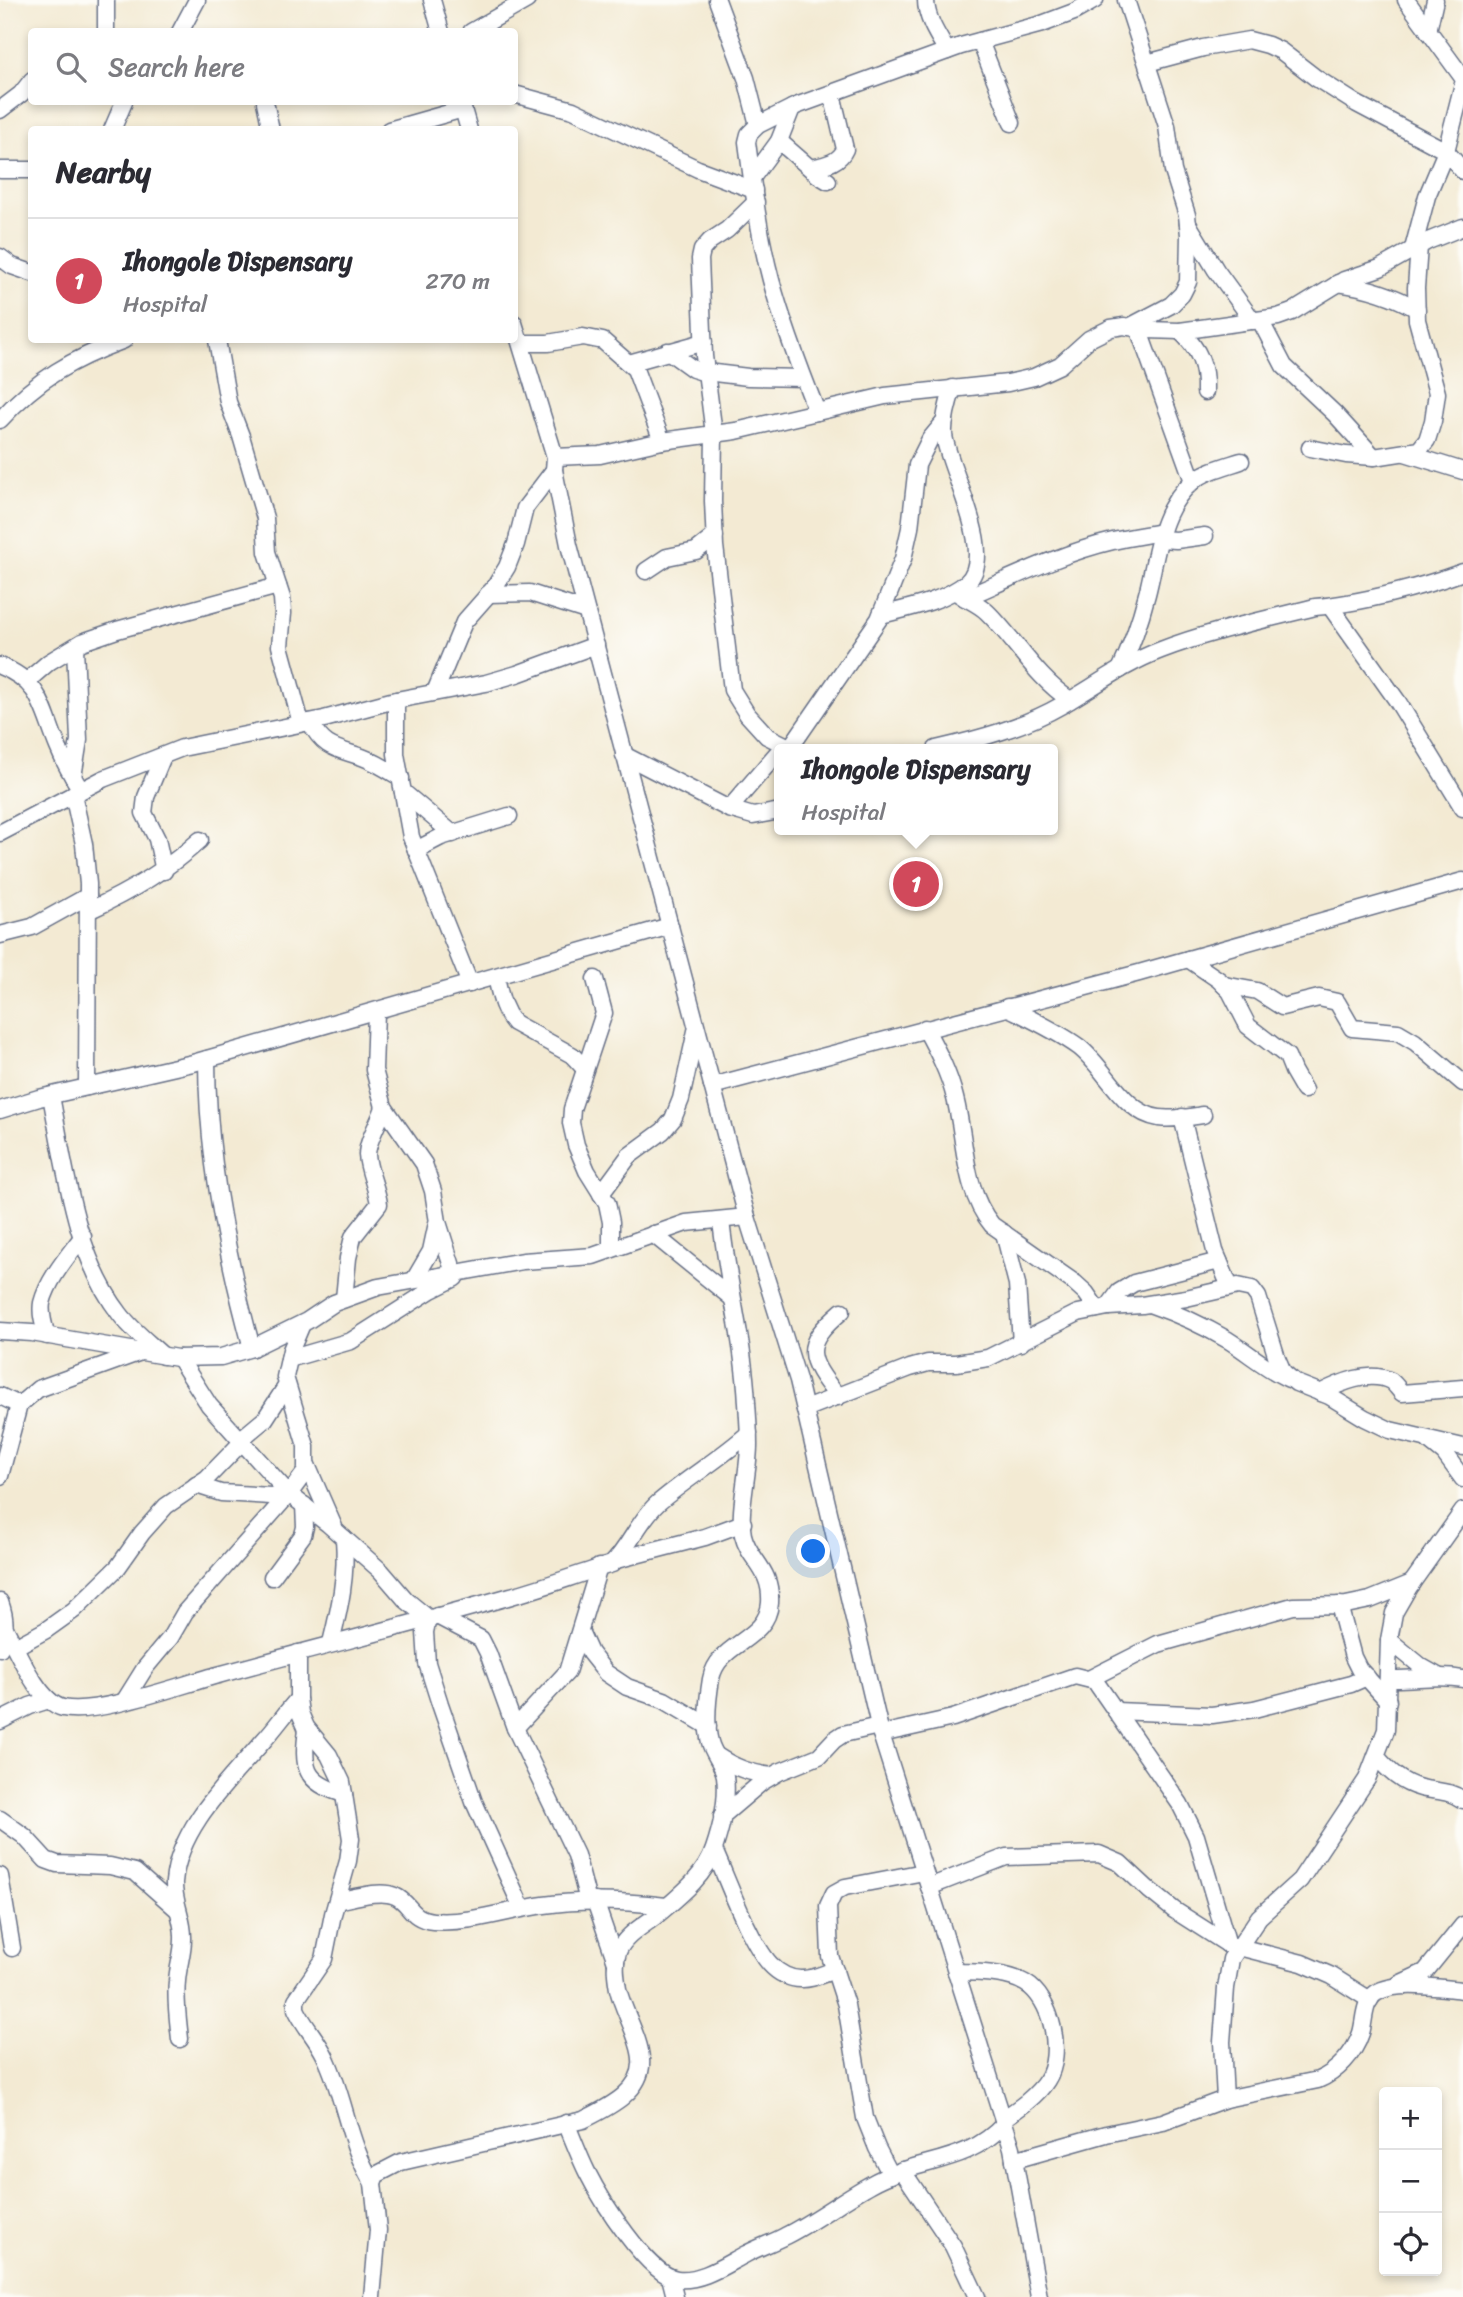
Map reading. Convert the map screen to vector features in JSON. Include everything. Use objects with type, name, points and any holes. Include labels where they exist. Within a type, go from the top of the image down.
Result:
[{"type":"street","points":[[106,0],[106,28]]},
{"type":"street","points":[[432,0],[440,28]]},
{"type":"street","points":[[478,28],[527,0]]},
{"type":"street","points":[[716,0],[746,78],[758,125]]},
{"type":"street","points":[[926,0],[934,27],[947,51]]},
{"type":"street","points":[[817,412],[803,378],[771,278],[747,138],[758,125],[792,108],[947,51],[1042,24],[1074,12],[1095,0]]},
{"type":"street","points":[[1126,0],[1167,126],[1173,171],[1188,223],[1188,282],[1182,294],[1133,328]]},
{"type":"street","points":[[1406,0],[1463,78]]},
{"type":"street","points":[[1429,31],[1435,0]]},
{"type":"street","points":[[1147,63],[1203,48],[1249,40],[1268,45],[1281,51],[1316,78],[1357,104],[1446,151],[1463,171]]},
{"type":"street","points":[[980,41],[1012,123]]},
{"type":"street","points":[[0,110],[28,85]]},
{"type":"street","points":[[1310,448],[1374,457],[1419,450],[1427,440],[1437,393],[1423,345],[1417,309],[1416,247],[1427,196],[1446,151],[1463,85]]},
{"type":"street","points":[[811,169],[842,157],[845,149],[832,94]]},
{"type":"street","points":[[518,95],[573,110],[698,169],[754,190]]},
{"type":"street","points":[[114,126],[123,105]]},
{"type":"street","points":[[266,105],[270,126]]},
{"type":"street","points":[[401,126],[462,105],[468,126]]},
{"type":"street","points":[[779,744],[767,736],[747,714],[732,690],[715,536],[714,434],[706,373],[699,272],[702,250],[754,190],[792,108]]},
{"type":"street","points":[[779,141],[828,181]]},
{"type":"street","points":[[0,170],[28,170]]},
{"type":"street","points":[[1188,223],[1216,270],[1257,321],[1284,366],[1335,414],[1374,457]]},
{"type":"street","points":[[435,692],[464,622],[507,567],[525,508],[555,463],[662,441],[736,431],[885,396],[1008,383],[1034,377],[1060,365],[1089,339],[1111,328],[1180,331],[1278,317],[1292,312],[1338,283],[1359,273],[1380,268],[1416,247],[1463,227]]},
{"type":"street","points":[[0,257],[12,266],[28,272]]},
{"type":"street","points":[[1338,283],[1368,288],[1396,297],[1417,309]]},
{"type":"street","points":[[1133,328],[1193,481]]},
{"type":"street","points":[[1180,331],[1199,353],[1205,371],[1205,392]]},
{"type":"street","points":[[518,334],[555,463],[569,545],[586,611],[747,1217],[798,1380],[880,1730],[1004,2122],[1014,2160],[1039,2297]]},
{"type":"street","points":[[521,343],[548,343],[583,337],[603,341],[635,369],[662,441]]},
{"type":"street","points":[[629,363],[704,342]]},
{"type":"street","points":[[0,420],[43,378],[86,354],[116,343]]},
{"type":"street","points":[[218,343],[228,402],[265,518],[267,552],[283,613],[280,646],[306,722],[317,735],[337,750],[380,765],[453,834]]},
{"type":"street","points":[[667,351],[693,369],[706,373],[803,378]]},
{"type":"street","points":[[953,388],[944,433],[949,459],[965,496],[977,552],[974,574],[959,594]]},
{"type":"street","points":[[788,744],[881,615],[903,559],[910,528],[917,466],[930,439],[945,421]]},
{"type":"street","points":[[1405,453],[1463,471]]},
{"type":"street","points":[[1120,670],[1136,634],[1161,536],[1175,502],[1193,481],[1241,461]]},
{"type":"street","points":[[646,572],[667,557],[696,551],[715,536]]},
{"type":"street","points":[[881,615],[959,594],[1113,541],[1161,536],[1176,540],[1205,536]]},
{"type":"street","points":[[956,744],[992,735],[1070,700],[1160,650],[1315,607],[1408,588],[1463,572]]},
{"type":"street","points":[[27,681],[49,662],[75,647],[117,630],[278,586]]},
{"type":"street","points":[[488,594],[530,593],[586,611]]},
{"type":"street","points":[[959,594],[984,609],[1055,691],[1070,700]]},
{"type":"street","points":[[1330,606],[1398,702],[1463,807]]},
{"type":"street","points":[[0,832],[75,787],[163,755],[196,745],[517,674],[596,645]]},
{"type":"street","points":[[75,647],[79,695],[75,787],[84,844],[88,904],[87,1087]]},
{"type":"street","points":[[0,666],[27,681],[38,693],[75,787]]},
{"type":"street","points":[[396,700],[396,754],[411,837],[470,984]]},
{"type":"street","points":[[163,755],[146,797],[144,813],[157,839],[164,871]]},
{"type":"street","points":[[625,755],[729,809],[753,816],[774,812]]},
{"type":"street","points":[[729,809],[774,760]]},
{"type":"street","points":[[416,849],[509,816]]},
{"type":"street","points":[[0,935],[32,927],[88,904],[119,897],[164,871],[200,840]]},
{"type":"street","points":[[712,1086],[1188,959],[1463,881]]},
{"type":"street","points":[[0,1110],[207,1059],[670,926]]},
{"type":"street","points":[[1188,959],[1230,990],[1248,1026],[1287,1056],[1304,1090]]},
{"type":"street","points":[[496,977],[501,1001],[514,1023],[572,1055],[585,1069]]},
{"type":"street","points":[[595,979],[604,1013],[572,1109],[570,1123],[587,1171],[607,1203],[611,1222],[611,1248]]},
{"type":"street","points":[[1224,985],[1256,992],[1282,1007],[1319,998],[1337,1002],[1352,1028],[1398,1032],[1415,1042],[1463,1083]]},
{"type":"street","points":[[1007,1007],[1079,1047],[1098,1065],[1129,1103],[1147,1115],[1160,1119],[1203,1115]]},
{"type":"street","points":[[376,1012],[374,1070],[384,1107],[424,1164],[433,1191],[438,1220],[462,1272]]},
{"type":"street","points":[[925,1028],[939,1053],[955,1098],[976,1200],[992,1225],[1075,1283],[1103,1308]]},
{"type":"street","points":[[601,1195],[629,1156],[663,1131],[673,1119],[681,1099],[697,1029]]},
{"type":"street","points":[[207,1059],[209,1132],[214,1165],[232,1278],[252,1348]]},
{"type":"street","points":[[51,1096],[71,1196],[83,1236],[108,1296],[121,1315],[171,1357],[288,1495],[340,1534],[381,1571],[406,1600],[433,1617],[481,1639],[515,1728],[576,1855],[616,1962]]},
{"type":"street","points":[[344,1299],[353,1237],[379,1204],[367,1157],[368,1144],[379,1124],[384,1107]]},
{"type":"street","points":[[1182,1117],[1202,1203],[1219,1261],[1230,1287]]},
{"type":"street","points":[[0,1331],[47,1336],[171,1357],[221,1357],[252,1348],[302,1324],[334,1303],[378,1287],[523,1261],[593,1256],[686,1223],[747,1217]]},
{"type":"street","points":[[414,1280],[431,1251],[438,1220]]},
{"type":"street","points":[[372,2297],[378,2230],[373,2183],[382,2170],[401,2162],[583,2120],[610,2107],[631,2089],[639,2075],[641,2059],[619,1993],[615,1970],[618,1950],[633,1933],[702,1874],[714,1850],[722,1816],[725,1776],[710,1743],[708,1726],[711,1677],[727,1651],[758,1631],[765,1622],[770,1604],[763,1569],[743,1535],[748,1433],[746,1372],[725,1264],[721,1220]]},
{"type":"street","points":[[1004,1233],[1017,1284],[1021,1343]]},
{"type":"street","points":[[653,1234],[732,1298]]},
{"type":"street","points":[[47,1336],[42,1303],[55,1275],[83,1236]]},
{"type":"street","points":[[1103,1308],[1119,1292],[1135,1283],[1219,1261]]},
{"type":"street","points":[[289,1359],[351,1341],[462,1272]]},
{"type":"street","points":[[805,1409],[910,1368],[928,1363],[956,1363],[988,1358],[1078,1313],[1186,1298],[1230,1287],[1252,1289],[1258,1297],[1277,1358],[1283,1372],[1294,1381]]},
{"type":"street","points":[[1150,1304],[1175,1313],[1228,1340],[1270,1371],[1320,1393],[1390,1430],[1463,1447]]},
{"type":"street","points":[[838,1397],[822,1377],[811,1353],[814,1340],[821,1330],[842,1311]]},
{"type":"street","points":[[302,1324],[285,1377],[306,1446],[307,1465],[340,1534],[346,1567],[343,1598],[331,1643]]},
{"type":"street","points":[[0,1476],[19,1405],[38,1390],[140,1352]]},
{"type":"street","points":[[1320,1393],[1365,1377],[1390,1381],[1402,1393],[1463,1388]]},
{"type":"street","points":[[8,1647],[46,1630],[74,1610],[118,1567],[142,1532],[166,1506],[207,1478],[265,1419],[287,1385]]},
{"type":"street","points":[[0,1396],[19,1405]]},
{"type":"street","points":[[0,1602],[8,1647],[49,1700],[62,1708],[77,1709],[125,1700],[514,1595],[612,1564],[657,1504],[727,1453],[748,1433]]},
{"type":"street","points":[[1427,1439],[1444,1453],[1463,1479]]},
{"type":"street","points":[[125,1700],[186,1612],[302,1479],[307,1465]]},
{"type":"street","points":[[196,1485],[221,1493],[288,1495]]},
{"type":"street","points":[[272,1577],[303,1535],[304,1505]]},
{"type":"street","points":[[1225,2099],[1222,2042],[1226,1988],[1235,1947],[1259,1917],[1300,1880],[1367,1779],[1386,1730],[1389,1640],[1394,1613],[1463,1511]]},
{"type":"street","points":[[616,1560],[705,1537],[743,1523]]},
{"type":"street","points":[[515,1728],[567,1672],[599,1567]]},
{"type":"street","points":[[1089,1679],[1158,1644],[1293,1606],[1339,1605],[1370,1600],[1412,1583]]},
{"type":"street","points":[[1339,1605],[1353,1657],[1359,1669],[1388,1701]]},
{"type":"street","points":[[433,1617],[425,1632],[427,1663],[474,1802],[522,1908]]},
{"type":"street","points":[[580,1631],[590,1653],[606,1673],[626,1687],[664,1700],[708,1726]]},
{"type":"street","points":[[1389,1640],[1422,1667],[1438,1676]]},
{"type":"street","points":[[298,1653],[298,1699],[307,1729],[329,1755],[342,1782],[351,1839],[348,1861],[325,1944],[324,1959],[296,2000],[296,2009],[325,2056],[351,2140],[361,2165],[373,2183]]},
{"type":"street","points":[[722,1816],[762,1782],[820,1756],[843,1734],[953,1718],[1075,1676],[1089,1679],[1102,1688],[1180,1804],[1196,1836],[1235,1947]]},
{"type":"street","points":[[1389,1679],[1411,1680],[1438,1676],[1463,1679]]},
{"type":"street","points":[[1116,1711],[1223,1714],[1254,1709],[1351,1684],[1367,1677]]},
{"type":"street","points":[[180,2039],[176,2001],[183,1935],[174,1884],[177,1867],[194,1827],[217,1792],[298,1699]]},
{"type":"street","points":[[0,1721],[49,1700]]},
{"type":"street","points":[[307,1729],[304,1750],[310,1777],[325,1788],[344,1794]]},
{"type":"street","points":[[717,1756],[750,1773],[772,1776]]},
{"type":"street","points":[[1376,1756],[1403,1782],[1454,1793],[1463,1800]]},
{"type":"street","points":[[0,1819],[24,1836],[46,1860],[77,1866],[110,1866],[135,1872],[177,1909]]},
{"type":"street","points":[[714,1850],[754,1940],[769,1963],[791,1978],[804,1979],[835,1970]]},
{"type":"street","points":[[977,2297],[953,2246],[877,2148],[865,2118],[846,2005],[830,1956],[828,1906],[834,1893],[845,1887],[927,1879],[1006,1857],[1099,1854],[1120,1863],[1174,1910],[1235,1947],[1302,1963],[1332,1976],[1370,2000]]},
{"type":"street","points":[[0,1876],[12,1948]]},
{"type":"street","points":[[337,1901],[392,1894],[401,1899],[419,1918],[433,1921],[461,1920],[522,1908],[591,1901],[666,1906]]},
{"type":"street","points":[[1391,1989],[1425,1972],[1463,1925]]},
{"type":"street","points":[[1441,1988],[1442,1952]]},
{"type":"street","points":[[566,2123],[587,2172],[620,2226],[646,2257],[663,2274],[670,2277],[678,2279],[709,2274],[748,2252],[784,2237],[897,2172],[969,2152],[991,2139],[1004,2122],[1047,2080],[1053,2066],[1055,2044],[1053,2026],[1041,1997],[1025,1983],[1005,1976],[956,1972]]},
{"type":"street","points":[[1014,2160],[1106,2134],[1163,2122],[1225,2099],[1318,2080],[1331,2074],[1356,2044],[1370,2000],[1376,1993],[1419,1986],[1463,1990]]},
{"type":"street","points":[[670,2277],[675,2297]]},
{"type":"place","name":"Ihongole Dispensary","points":[[916,884]]}]
